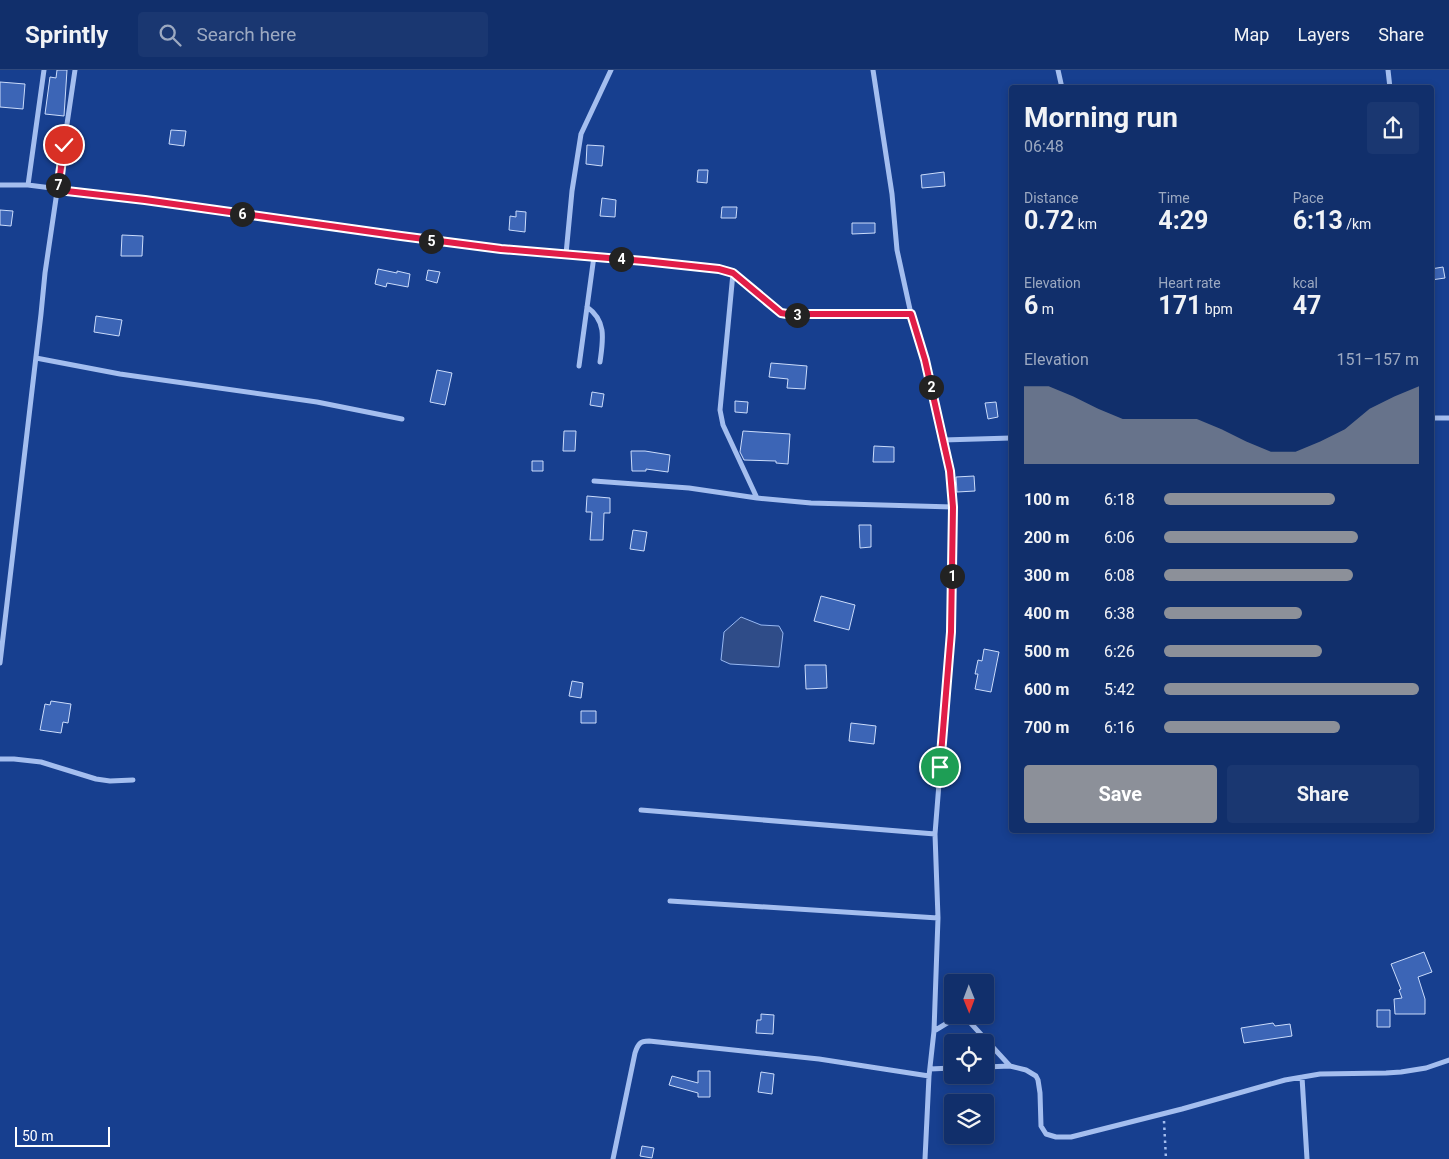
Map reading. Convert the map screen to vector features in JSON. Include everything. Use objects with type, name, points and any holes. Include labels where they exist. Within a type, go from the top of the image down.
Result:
[{"type":"street","points":[[28,185],[44,70]]},
{"type":"street","points":[[0,663],[45,273],[75,70]]},
{"type":"street","points":[[566,254],[572,191],[581,134],[611,70]]},
{"type":"street","points":[[873,70],[892,194],[898,250],[911,314],[925,360],[950,471],[953,507],[951,632],[935,834],[938,918],[934,1031],[929,1076],[925,1159]]},
{"type":"street","points":[[1058,70],[1061,85]]},
{"type":"street","points":[[1388,70],[1390,85]]},
{"type":"street","points":[[0,185],[28,185],[145,200],[458,244],[719,269],[733,273],[781,313],[911,314]]},
{"type":"street","points":[[579,366],[594,256]]},
{"type":"street","points":[[733,273],[720,410],[723,425],[757,498]]},
{"type":"street","points":[[587,307],[595,312],[601,322],[602,346],[600,362]]},
{"type":"street","points":[[36,358],[120,374],[317,402],[402,418]]},
{"type":"street","points":[[1434,418],[1449,418]]},
{"type":"street","points":[[943,440],[1009,438]]},
{"type":"street","points":[[594,481],[689,488],[757,498],[811,503],[953,507]]},
{"type":"street","points":[[0,759],[42,762],[96,779],[110,781],[133,780]]},
{"type":"street","points":[[641,810],[935,834]]},
{"type":"street","points":[[670,901],[938,918]]},
{"type":"street","points":[[934,1031],[957,1017],[966,1018],[1010,1066]]},
{"type":"street","points":[[613,1159],[635,1053],[642,1041],[649,1040],[819,1059],[929,1076]]},
{"type":"street","points":[[994,1067],[1010,1066],[1026,1070],[1036,1076],[1040,1093],[1041,1126],[1046,1134],[1056,1138],[1071,1137],[1164,1114],[1268,1084],[1302,1077],[1341,1073],[1386,1073],[1426,1068],[1449,1060]]},
{"type":"street","points":[[930,1069],[944,1068]]},
{"type":"street","points":[[1302,1077],[1307,1159]]},
{"type":"path","points":[[1164,1114],[1166,1159]]},
{"type":"water","points":[[741,617],[761,625],[779,626],[783,633],[779,667],[730,664],[721,660],[724,632]]},
{"type":"building","points":[[57,70],[67,70],[64,116],[45,114],[50,77],[56,78]]},
{"type":"building","points":[[0,82],[25,84],[23,109],[0,107]]},
{"type":"building","points":[[171,130],[186,131],[184,146],[169,144]]},
{"type":"building","points":[[587,145],[604,146],[602,166],[586,164]]},
{"type":"building","points":[[698,170],[708,170],[707,183],[697,182]]},
{"type":"building","points":[[944,172],[945,186],[922,188],[921,175]]},
{"type":"building","points":[[602,198],[616,200],[615,217],[600,216]]},
{"type":"building","points":[[722,207],[737,207],[736,218],[721,218]]},
{"type":"building","points":[[0,210],[13,211],[11,226],[0,225]]},
{"type":"building","points":[[516,211],[526,212],[525,232],[509,230],[510,216],[516,217]]},
{"type":"building","points":[[852,223],[875,223],[875,233],[852,234]]},
{"type":"building","points":[[122,235],[143,236],[142,256],[121,256]]},
{"type":"building","points":[[1443,267],[1445,278],[1434,280],[1434,268]]},
{"type":"building","points":[[378,269],[410,274],[408,287],[387,283],[386,287],[375,284]]},
{"type":"building","points":[[428,270],[440,272],[437,283],[426,280]]},
{"type":"building","points":[[96,316],[122,320],[119,336],[94,332]]},
{"type":"building","points":[[771,363],[807,366],[805,389],[787,388],[788,379],[769,377]]},
{"type":"building","points":[[437,370],[452,373],[445,405],[430,402]]},
{"type":"building","points":[[592,392],[604,394],[602,407],[590,405]]},
{"type":"building","points":[[735,401],[748,402],[747,413],[735,412]]},
{"type":"building","points":[[996,402],[998,417],[988,419],[985,403]]},
{"type":"building","points":[[564,431],[576,431],[575,451],[563,451]]},
{"type":"building","points":[[743,431],[790,434],[788,464],[776,463],[776,461],[744,460],[740,452]]},
{"type":"building","points":[[874,446],[894,447],[894,462],[873,462]]},
{"type":"building","points":[[631,451],[670,455],[668,472],[646,469],[646,471],[632,471]]},
{"type":"building","points":[[532,461],[543,461],[543,471],[532,471]]},
{"type":"building","points":[[974,476],[975,491],[957,492],[956,477]]},
{"type":"building","points":[[587,496],[610,498],[610,513],[604,513],[603,540],[590,540],[592,512],[586,512]]},
{"type":"building","points":[[859,525],[871,525],[871,547],[860,548]]},
{"type":"building","points":[[633,530],[647,532],[644,551],[630,549]]},
{"type":"building","points":[[821,596],[855,605],[849,630],[814,621]]},
{"type":"building","points":[[984,649],[999,652],[991,692],[975,689],[978,674],[975,674],[978,660],[982,661]]},
{"type":"building","points":[[805,665],[826,665],[827,688],[806,689]]},
{"type":"building","points":[[572,681],[583,683],[581,698],[569,696]]},
{"type":"building","points":[[51,701],[71,704],[68,723],[63,722],[61,733],[40,730],[45,704],[50,705]]},
{"type":"building","points":[[581,711],[596,711],[596,723],[581,723]]},
{"type":"building","points":[[851,723],[876,726],[874,744],[849,741]]},
{"type":"building","points":[[1424,952],[1432,972],[1418,977],[1425,999],[1425,1014],[1395,1014],[1394,999],[1402,998],[1399,990],[1401,989],[1391,964]]},
{"type":"building","points":[[1377,1010],[1390,1010],[1390,1027],[1377,1027]]},
{"type":"building","points":[[761,1014],[774,1015],[773,1034],[756,1033],[757,1020],[761,1020]]},
{"type":"building","points":[[1273,1023],[1275,1026],[1290,1024],[1292,1036],[1244,1043],[1241,1028]]},
{"type":"building","points":[[698,1071],[710,1071],[710,1097],[698,1097],[698,1093],[669,1085],[672,1076],[698,1083]]},
{"type":"building","points":[[761,1072],[774,1074],[772,1094],[758,1092]]},
{"type":"building","points":[[642,1146],[654,1148],[652,1158],[640,1156]]},
{"type":"route","points":[[64,145],[58,190],[145,200],[501,249],[719,269],[733,273],[781,313],[793,315],[911,314],[925,360],[950,471],[953,507],[951,632],[940,767]]}]
